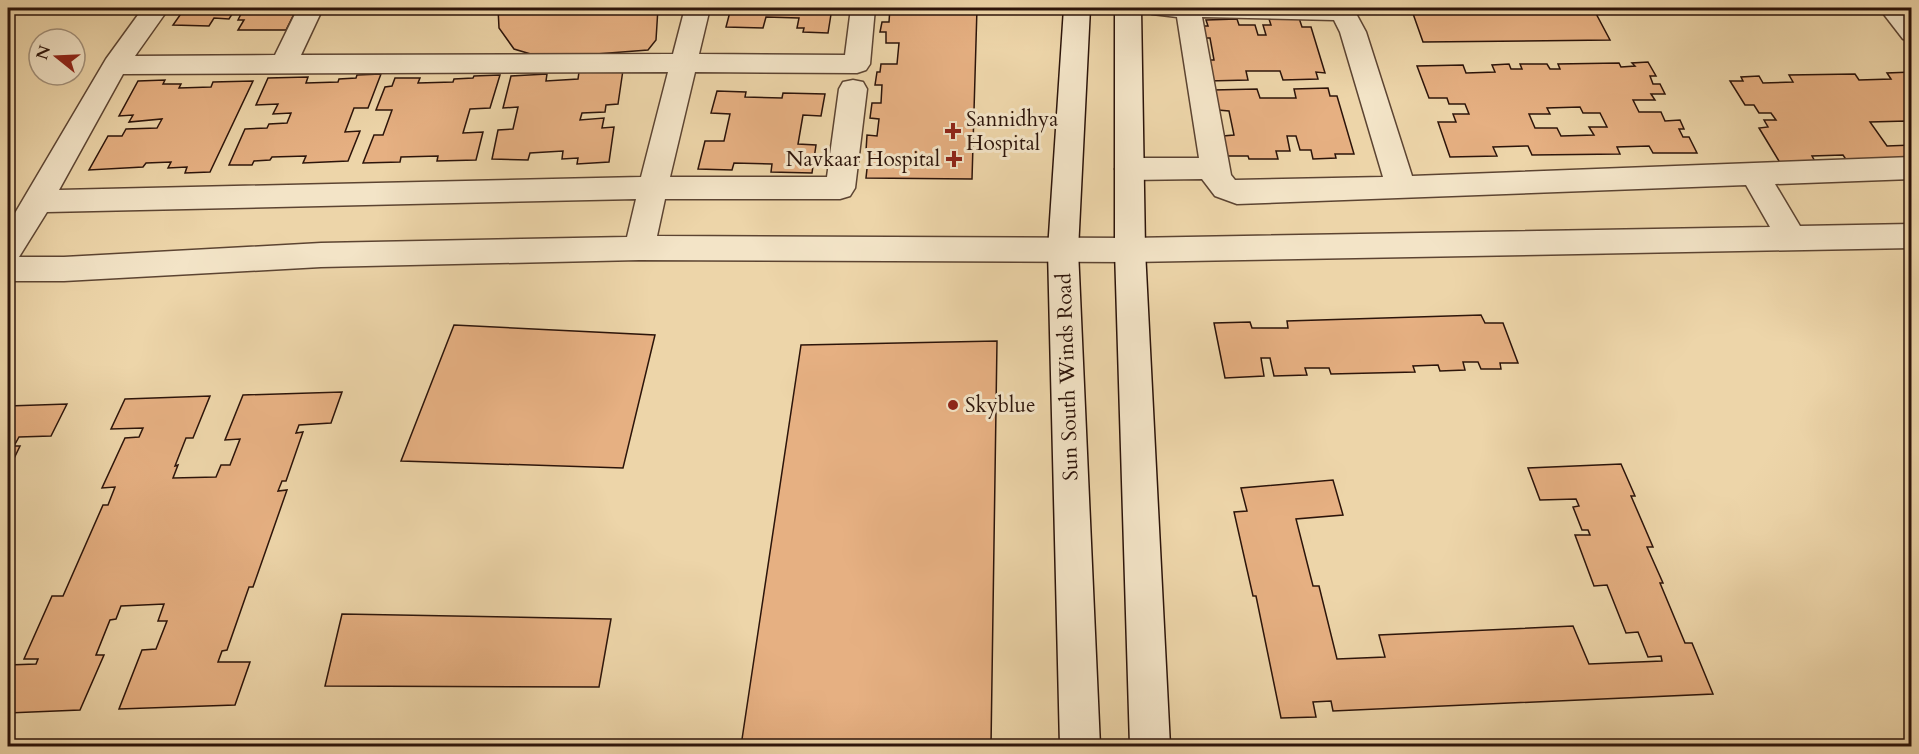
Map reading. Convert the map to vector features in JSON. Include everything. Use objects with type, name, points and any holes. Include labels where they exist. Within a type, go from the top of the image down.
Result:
[{"type":"street","points":[[8,249],[38,201],[115,64],[156,8]]},
{"type":"street","points":[[284,64],[310,8]]},
{"type":"street","points":[[639,248],[696,8]]},
{"type":"street","points":[[115,64],[856,64],[863,8]]},
{"type":"street","name":"Sun South Winds Road","points":[[1077,8],[1063,250],[1080,747]]},
{"type":"street","points":[[1128,8],[1130,250],[1150,747]]},
{"type":"street","points":[[1161,8],[1342,11],[1348,17],[1401,188]]},
{"type":"street","points":[[1188,8],[1215,168],[1221,185],[1230,191],[1244,194],[1911,168]]},
{"type":"street","points":[[1891,8],[1911,33]]},
{"type":"street","points":[[38,201],[653,188],[840,188],[853,89]]},
{"type":"street","points":[[1129,169],[1215,168]]},
{"type":"street","points":[[1755,174],[1791,238]]},
{"type":"street","points":[[8,268],[64,269],[321,255],[639,248],[1130,250],[1911,236]]},
{"type":"building","points":[[185,8],[236,8],[229,19],[214,18],[209,26],[173,25]]},
{"type":"building","points":[[244,8],[297,8],[286,30],[238,30],[244,20],[238,20]]},
{"type":"building","points":[[498,8],[658,8],[656,40],[648,50],[544,58],[514,49],[499,28]]},
{"type":"building","points":[[731,8],[832,8],[828,33],[803,32],[804,28],[797,28],[799,18],[766,17],[763,28],[726,27]]},
{"type":"building","points":[[890,8],[977,8],[972,179],[866,178],[869,150],[866,151],[867,135],[877,136],[879,119],[870,118],[872,103],[881,103],[882,85],[875,85],[877,72],[880,72],[881,64],[897,64],[899,43],[886,43],[886,32],[880,32],[882,22],[889,22]]},
{"type":"building","points":[[1411,8],[1593,8],[1610,40],[1423,42]]},
{"type":"building","points":[[1299,18],[1302,27],[1311,27],[1325,73],[1316,72],[1318,79],[1283,80],[1280,71],[1246,71],[1248,80],[1208,81],[1203,60],[1214,60],[1210,38],[1199,38],[1196,26],[1208,26],[1206,20],[1237,19],[1239,25],[1255,25],[1258,35],[1266,35],[1263,25],[1271,25],[1269,19]]},
{"type":"building","points":[[1648,62],[1656,76],[1650,76],[1653,84],[1660,84],[1665,94],[1651,94],[1655,100],[1633,100],[1639,112],[1661,112],[1665,121],[1680,120],[1684,129],[1679,129],[1683,137],[1689,137],[1697,153],[1653,153],[1649,146],[1617,147],[1620,154],[1532,155],[1528,146],[1493,147],[1497,156],[1450,157],[1438,122],[1456,122],[1453,114],[1469,114],[1465,104],[1449,104],[1447,98],[1429,98],[1417,66],[1463,65],[1466,73],[1495,72],[1492,65],[1509,64],[1511,69],[1522,69],[1520,64],[1547,64],[1550,69],[1560,69],[1558,64],[1619,63],[1621,67],[1635,66],[1632,63]],"holes":[[[1580,107],[1583,113],[1600,113],[1607,127],[1589,127],[1594,135],[1561,136],[1557,128],[1535,128],[1529,114],[1550,114],[1547,108]]]},
{"type":"building","points":[[623,70],[618,104],[606,105],[605,112],[582,113],[580,120],[604,118],[602,128],[614,127],[609,162],[577,164],[578,158],[562,159],[563,151],[530,153],[528,160],[492,159],[498,130],[513,129],[518,107],[503,108],[511,76],[547,74],[546,81],[578,79],[579,72]]},
{"type":"building","points":[[1912,72],[1912,127],[1907,121],[1870,122],[1887,146],[1912,145],[1912,162],[1849,164],[1843,155],[1812,156],[1817,165],[1782,166],[1759,128],[1768,127],[1764,120],[1776,120],[1771,113],[1759,113],[1754,105],[1745,105],[1730,81],[1743,81],[1741,77],[1759,76],[1763,83],[1793,82],[1789,75],[1855,74],[1859,80],[1891,79],[1887,73]]},
{"type":"building","points":[[381,74],[368,108],[354,108],[345,132],[360,131],[348,161],[303,163],[306,156],[272,157],[270,160],[254,161],[252,165],[229,165],[245,129],[267,128],[269,124],[287,123],[291,113],[273,114],[278,104],[256,105],[268,78],[308,77],[306,83],[338,82],[339,79],[356,78],[357,75]]},
{"type":"building","points":[[500,75],[490,108],[470,109],[463,133],[483,132],[476,160],[437,161],[438,156],[401,157],[400,162],[363,163],[374,135],[383,135],[392,110],[376,110],[385,87],[392,86],[395,78],[420,78],[418,83],[453,82],[454,79],[473,78],[474,76]]},
{"type":"building","points":[[165,80],[163,84],[181,84],[179,88],[211,87],[213,82],[253,81],[210,172],[185,173],[187,167],[168,168],[171,162],[146,163],[143,167],[89,170],[108,136],[122,136],[126,129],[157,128],[162,119],[129,122],[133,115],[119,116],[138,81]]},
{"type":"building","points":[[1328,88],[1330,96],[1337,96],[1354,154],[1335,154],[1336,158],[1313,159],[1311,150],[1300,150],[1296,136],[1287,136],[1290,151],[1276,151],[1278,159],[1227,156],[1223,136],[1234,135],[1229,111],[1218,110],[1213,90],[1257,89],[1260,98],[1296,98],[1294,89]]},
{"type":"building","points":[[717,91],[746,92],[745,97],[782,98],[783,93],[825,94],[821,116],[803,115],[798,144],[816,145],[812,173],[771,172],[772,164],[734,163],[732,170],[698,169],[705,141],[724,141],[730,114],[711,113]]},
{"type":"building","points":[[1481,315],[1485,323],[1503,323],[1518,363],[1500,363],[1501,369],[1481,369],[1478,362],[1463,362],[1465,370],[1440,371],[1438,365],[1413,366],[1415,372],[1331,374],[1329,368],[1305,368],[1307,375],[1274,376],[1270,358],[1261,358],[1264,376],[1225,378],[1214,323],[1250,322],[1252,328],[1288,328],[1287,321]]},
{"type":"building","points":[[454,325],[655,335],[623,468],[401,461]]},
{"type":"building","points":[[997,341],[991,746],[741,746],[801,345]]},
{"type":"building","points":[[342,392],[331,423],[299,425],[296,433],[303,432],[286,481],[282,481],[278,491],[287,490],[253,587],[249,587],[227,650],[222,651],[218,662],[250,662],[235,705],[119,709],[142,650],[156,649],[167,621],[158,621],[164,604],[121,606],[116,619],[110,620],[96,655],[104,655],[80,710],[8,713],[8,665],[36,664],[38,659],[24,659],[52,596],[63,596],[103,505],[108,505],[115,487],[102,488],[125,438],[139,437],[143,428],[111,429],[125,399],[210,396],[193,438],[186,438],[175,466],[178,465],[173,478],[216,477],[221,465],[230,465],[240,439],[225,440],[243,395]]},
{"type":"building","points":[[67,404],[51,436],[19,437],[14,446],[20,446],[8,471],[8,406]]},
{"type":"building","points":[[1621,464],[1635,496],[1631,496],[1653,547],[1647,547],[1663,583],[1660,583],[1685,643],[1692,643],[1713,694],[1333,711],[1331,701],[1313,702],[1316,717],[1281,718],[1256,596],[1253,596],[1234,512],[1247,511],[1241,488],[1333,480],[1343,515],[1296,519],[1313,586],[1319,586],[1337,659],[1385,657],[1379,635],[1573,626],[1589,664],[1662,661],[1661,656],[1648,657],[1638,632],[1626,633],[1607,585],[1594,586],[1575,535],[1590,535],[1588,530],[1582,530],[1573,507],[1579,506],[1576,499],[1540,500],[1528,468]]},
{"type":"building","points":[[342,614],[611,619],[599,687],[325,686]]},
{"type":"place","name":"Sannidhya Hospital","points":[[953,131]]},
{"type":"place","name":"Navkaar Hospital","points":[[954,159]]},
{"type":"place","name":"Skyblue","points":[[953,405]]}]
